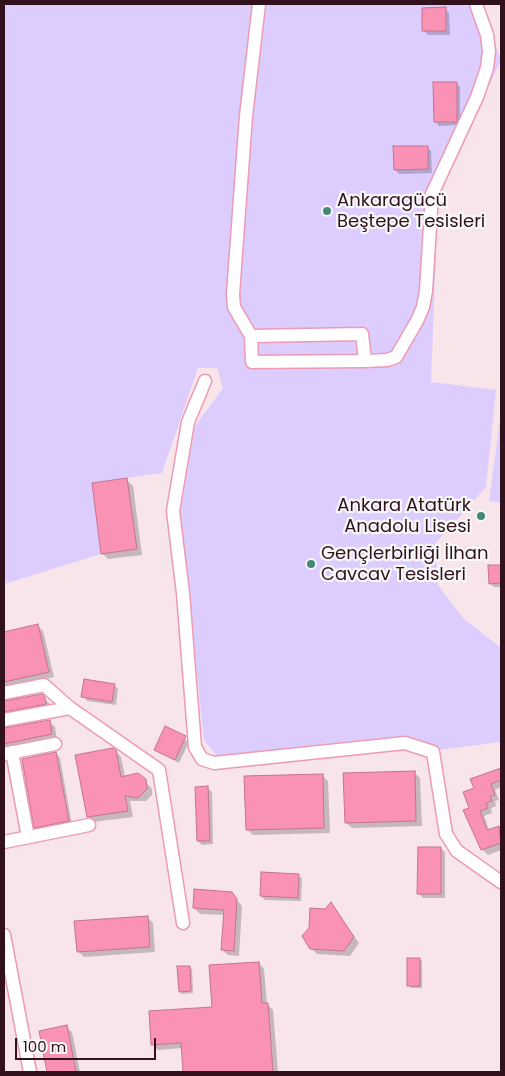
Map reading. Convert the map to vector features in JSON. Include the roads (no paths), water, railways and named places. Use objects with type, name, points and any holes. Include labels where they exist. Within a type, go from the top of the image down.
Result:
[{"type":"street","points":[[259,4],[246,116],[233,294],[234,307],[251,336],[252,362],[365,361],[387,360],[396,357],[423,307],[426,291],[432,194],[477,97],[487,68],[489,51],[476,4]]},
{"type":"street","points":[[251,336],[362,334],[365,361]]},
{"type":"street","points":[[205,381],[188,422],[173,511],[183,593],[196,747],[202,759],[214,763],[405,743],[433,752],[446,834],[457,851],[501,882]]},
{"type":"street","points":[[4,693],[44,684],[70,708],[159,770],[183,923]]},
{"type":"street","points":[[4,720],[70,708]]},
{"type":"street","points":[[28,837],[8,753],[55,744]]},
{"type":"street","points":[[4,842],[89,825]]},
{"type":"street","points":[[4,935],[30,1072]]},
{"type":"place","name":"Ankaragücü Beştepe Tesisleri","points":[[327,211]]},
{"type":"place","name":"Ankara Atatürk Anadolu Lisesi","points":[[481,516]]},
{"type":"place","name":"Gençlerbirliği İlhan Cavcav Tesisleri","points":[[311,564]]}]
